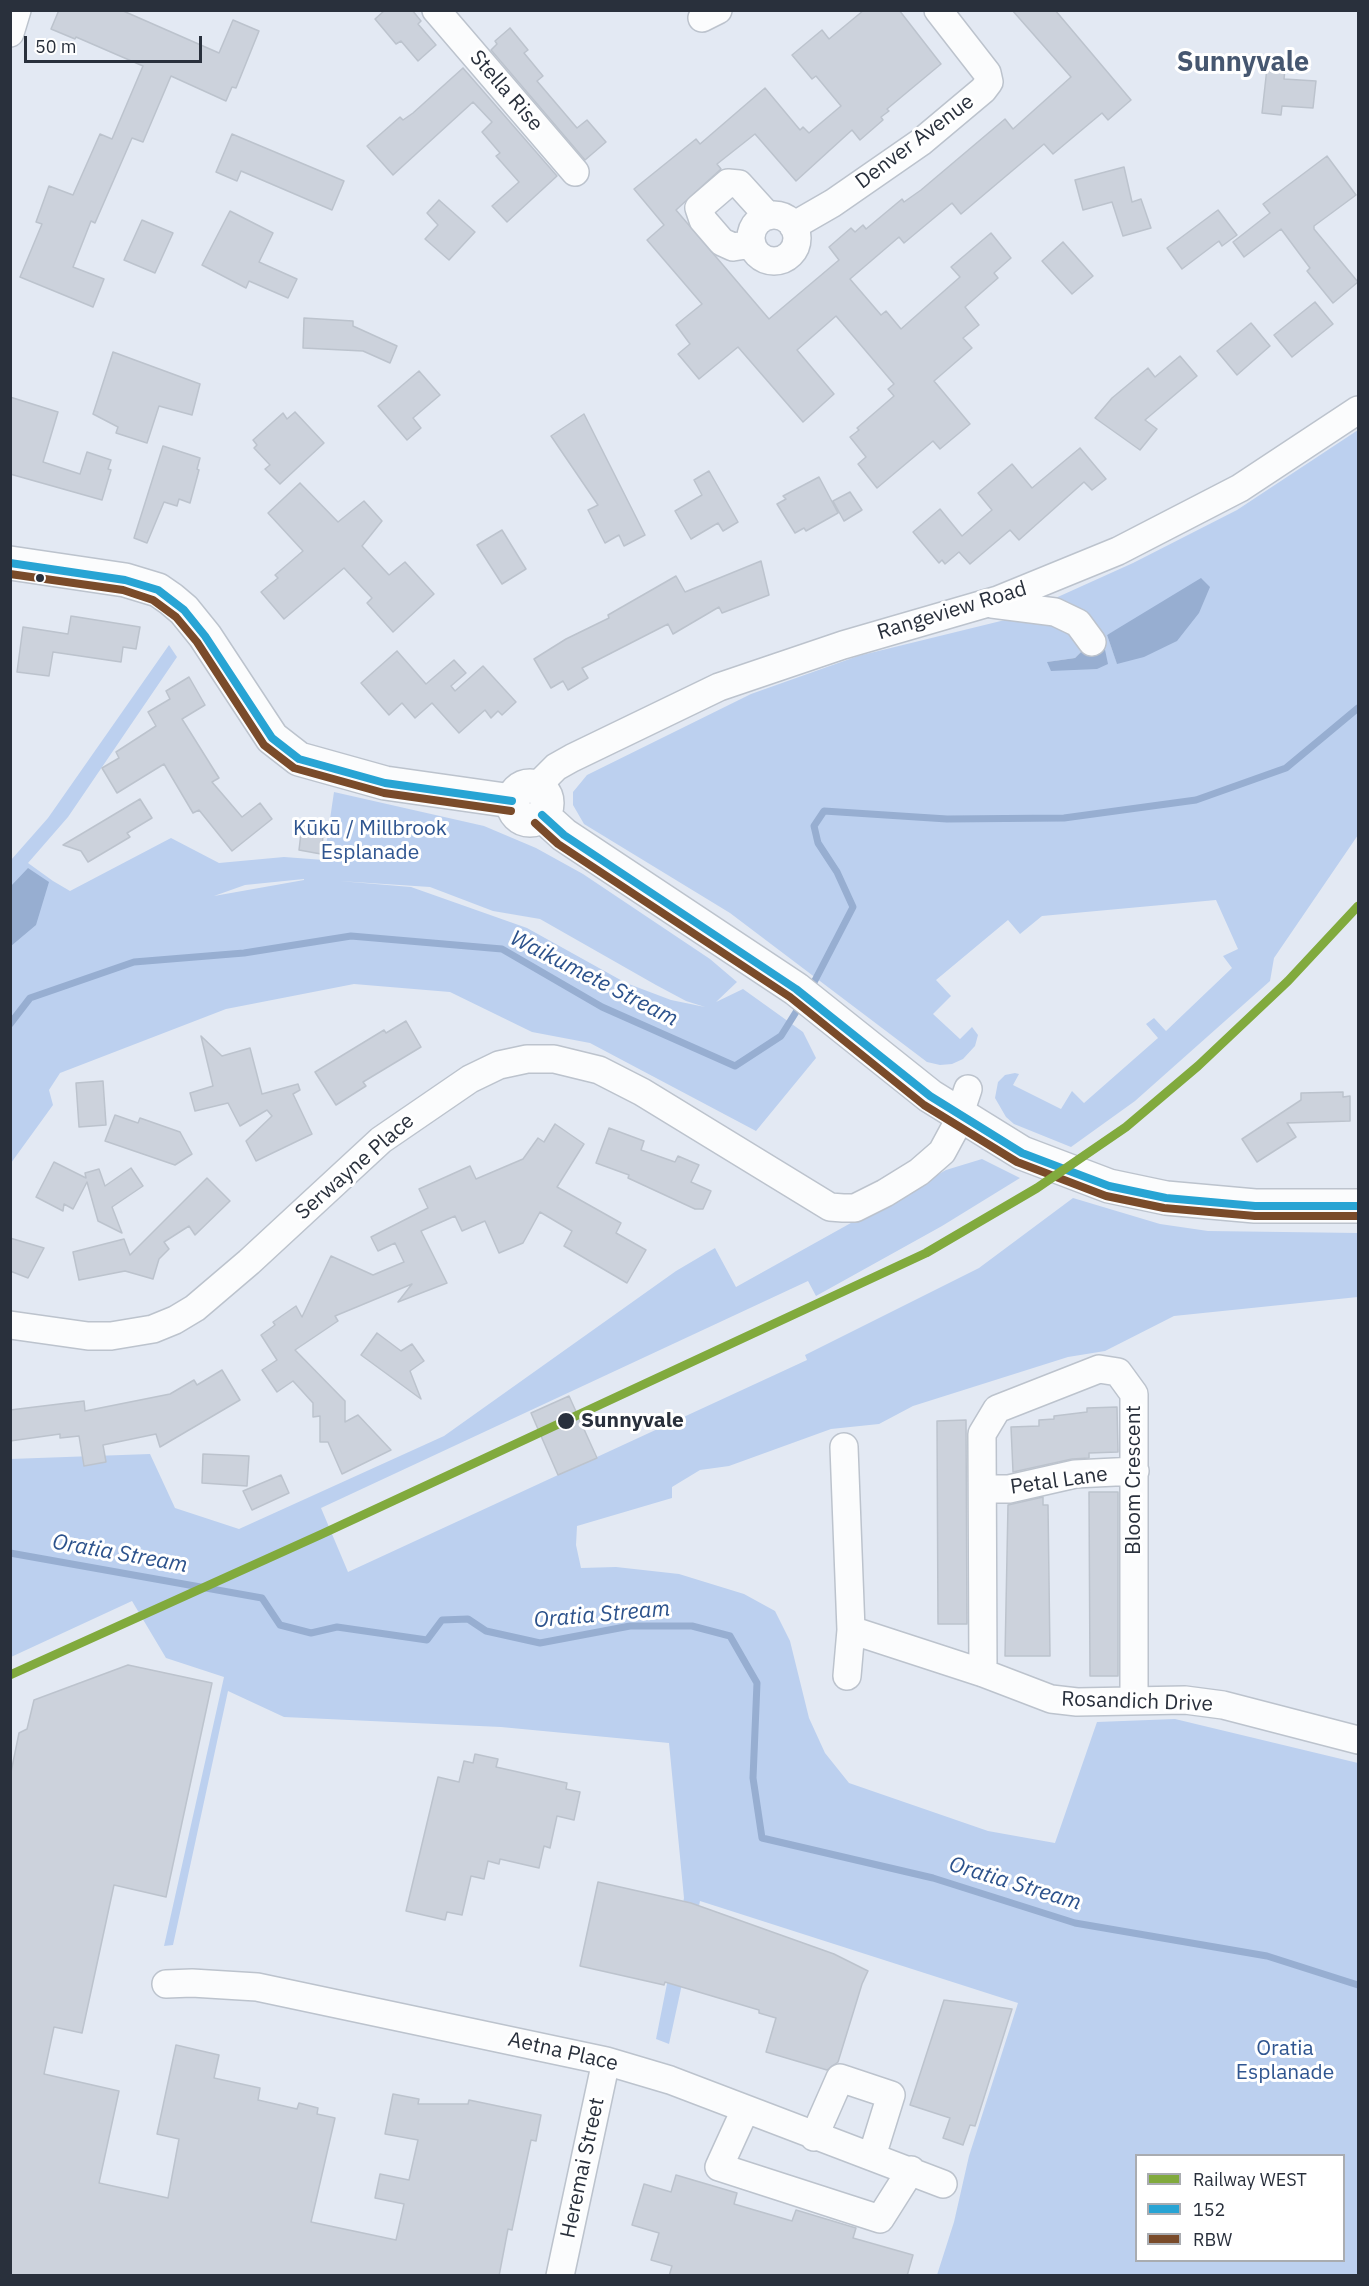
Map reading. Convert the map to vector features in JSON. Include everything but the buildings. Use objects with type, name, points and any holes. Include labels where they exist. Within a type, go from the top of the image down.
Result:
[{"type":"main road","points":[[10,563],[125,580],[158,590],[184,610],[205,636],[261,724],[285,750],[299,759],[385,783],[530,801],[564,835],[796,989],[930,1096],[964,1103],[1022,1153],[1137,1193],[1208,1203],[1256,1206],[1359,1206]]},
{"type":"street","points":[[10,33],[17,10]]},
{"type":"street","name":"Stella Rise","points":[[436,10],[575,172]]},
{"type":"street","name":"Denver Avenue","points":[[752,244],[754,226],[780,221],[833,203],[921,142],[983,90],[989,82],[987,73],[938,10]]},
{"type":"street","points":[[728,183],[740,184],[780,221],[796,232],[795,248],[785,258],[770,261],[763,259],[752,244],[733,247],[722,242],[703,220],[699,208],[728,183]]},
{"type":"street","name":"Rangeview Road","points":[[530,801],[556,767],[719,687],[843,645],[988,603],[1118,551],[1240,488],[1359,410]]},
{"type":"street","points":[[988,603],[1055,612],[1078,622],[1092,642]]},
{"type":"street","name":"Serwayne Place","points":[[10,1325],[88,1336],[111,1336],[153,1329],[175,1320],[195,1308],[231,1278],[381,1140],[470,1079],[499,1065],[527,1059],[554,1059],[598,1070],[642,1092],[831,1207],[855,1208],[919,1172],[946,1146],[964,1103]]},
{"type":"street","name":"Bloom Crescent","points":[[983,1673],[982,1434],[997,1409],[1099,1369],[1118,1372],[1134,1394],[1134,1701]]},
{"type":"street","points":[[844,1447],[851,1630],[847,1676]]},
{"type":"street","name":"Petal Lane","points":[[983,1489],[1009,1489],[1075,1474],[1135,1472]]},
{"type":"street","name":"Rosandich Drive","points":[[851,1630],[983,1673],[1051,1699],[1185,1700],[1223,1705],[1359,1740]]},
{"type":"street","name":"Aetna Place","points":[[166,1984],[192,1983],[257,1988],[606,2061],[670,2080],[814,2137],[911,2170],[944,2184]]},
{"type":"street","name":"Heremai Street","points":[[560,2276],[606,2061]]},
{"type":"street","points":[[814,2137],[840,2079],[891,2095],[872,2156]]},
{"type":"street","points":[[745,2110],[718,2167],[880,2220],[911,2170]]},
{"type":"green space","points":[[1358,430],[1358,835],[1274,958],[1270,981],[1135,1101],[1071,1147],[1014,1124],[1006,1117],[995,1098],[998,1082],[1005,1075],[1015,1073],[1019,1074],[1013,1085],[1061,1109],[1072,1091],[1084,1103],[1158,1038],[1146,1024],[1154,1018],[1166,1031],[1232,968],[1223,956],[1238,949],[1216,900],[1042,916],[1020,934],[1008,920],[936,980],[951,996],[933,1014],[960,1039],[972,1027],[978,1035],[975,1046],[963,1059],[952,1064],[940,1065],[927,1062],[730,913],[584,824],[573,805],[573,792],[587,775],[751,694],[858,656],[1009,619],[1133,563],[1237,510]],"holes":[[[1136,620],[1117,663],[1107,635]],[[1083,650],[1097,669],[1048,662],[1075,658]]]},
{"type":"green space","name":"Kūkū / Millbrook Esplanade","points":[[169,645],[177,657],[68,817],[28,863],[53,881],[70,891],[171,838],[219,863],[284,857],[324,860],[334,792],[484,826],[536,848],[583,874],[710,959],[737,982],[716,1002],[743,989],[803,1032],[816,1058],[756,1131],[590,1043],[532,1032],[450,992],[354,984],[226,1009],[60,1073],[49,1090],[53,1105],[11,1163],[11,860],[48,818]],"holes":[[[304,880],[214,896],[245,885]],[[339,881],[430,887],[493,911],[540,919],[656,985],[686,1001],[705,1007],[671,1000],[626,983],[527,928],[411,887]]]},
{"type":"green space","name":"Oratia Esplanade","points":[[982,1159],[1020,1178],[942,1226],[816,1296],[808,1281],[321,1508],[348,1572],[807,1360],[805,1355],[979,1268],[1073,1198],[1160,1224],[1208,1231],[1358,1233],[1358,1297],[1174,1316],[1105,1351],[1068,1357],[913,1406],[879,1424],[831,1429],[729,1466],[700,1470],[672,1487],[672,1498],[577,1526],[576,1545],[581,1568],[616,1567],[679,1574],[744,1594],[775,1611],[790,1641],[809,1718],[825,1753],[849,1783],[988,1831],[1055,1843],[1097,1722],[1175,1719],[1358,1763],[1358,2275],[937,2275],[954,2222],[969,2156],[1018,2003],[700,1901],[669,2044],[656,2039],[684,1898],[669,1743],[501,1727],[284,1717],[228,1691],[173,1945],[164,1946],[224,1677],[166,1658],[132,1601],[11,1657],[10,1459],[150,1454],[175,1508],[239,1529],[444,1436],[676,1271],[715,1248],[736,1287],[946,1170]]},
{"type":"shaded area","points":[[1201,578],[1210,587],[1199,613],[1177,641],[1144,657],[1117,664],[1107,635]]},
{"type":"shaded area","points":[[1104,645],[1108,664],[1097,669],[1051,671],[1047,662],[1075,658],[1083,650]]},
{"type":"shaded area","points":[[28,868],[49,882],[36,925],[11,946],[11,886]]},
{"type":"waterway","name":"Waikumete Stream","points":[[810,990],[853,907],[837,872],[818,843],[814,826],[824,811],[947,819],[1064,818],[1196,800],[1286,768],[1358,708]]},
{"type":"waterway","name":"Waikumete Stream","points":[[10,1024],[30,998],[134,962],[244,953],[351,936],[502,949],[602,1007],[735,1066],[781,1036],[801,1004]]},
{"type":"waterway","name":"Oratia Stream","points":[[10,1553],[262,1598],[280,1625],[311,1633],[337,1627],[427,1640],[442,1620],[468,1619],[486,1631],[540,1643],[630,1626],[692,1626],[730,1636],[757,1683],[753,1778],[762,1838],[933,1878],[1075,1923],[1267,1956],[1358,1985]]},
{"type":"rail line","name":"WEST","points":[[10,1675],[322,1534],[926,1253],[1037,1188],[1126,1127],[1198,1066],[1288,981],[1358,906]]},
{"type":"transit line","name":"152","points":[[10,563],[125,580],[158,590],[184,610],[205,636],[272,738],[299,759],[385,783],[512,801]]},
{"type":"transit line","name":"RBW","points":[[10,574],[123,590],[153,600],[176,617],[197,642],[264,745],[294,768],[384,793],[511,811]]},
{"type":"transit line","name":"152","points":[[542,815],[564,835],[796,989],[930,1096],[1022,1153],[1109,1186],[1166,1198],[1255,1206],[1358,1206]]},
{"type":"transit line","name":"RBW","points":[[535,823],[558,844],[790,997],[924,1105],[1017,1162],[1106,1196],[1164,1208],[1255,1216],[1358,1216]]},
{"type":"place","name":"Sunnyvale","points":[[566,1421]]},
{"type":"district","name":"Sunnyvale","points":[[1243,63]]}]
